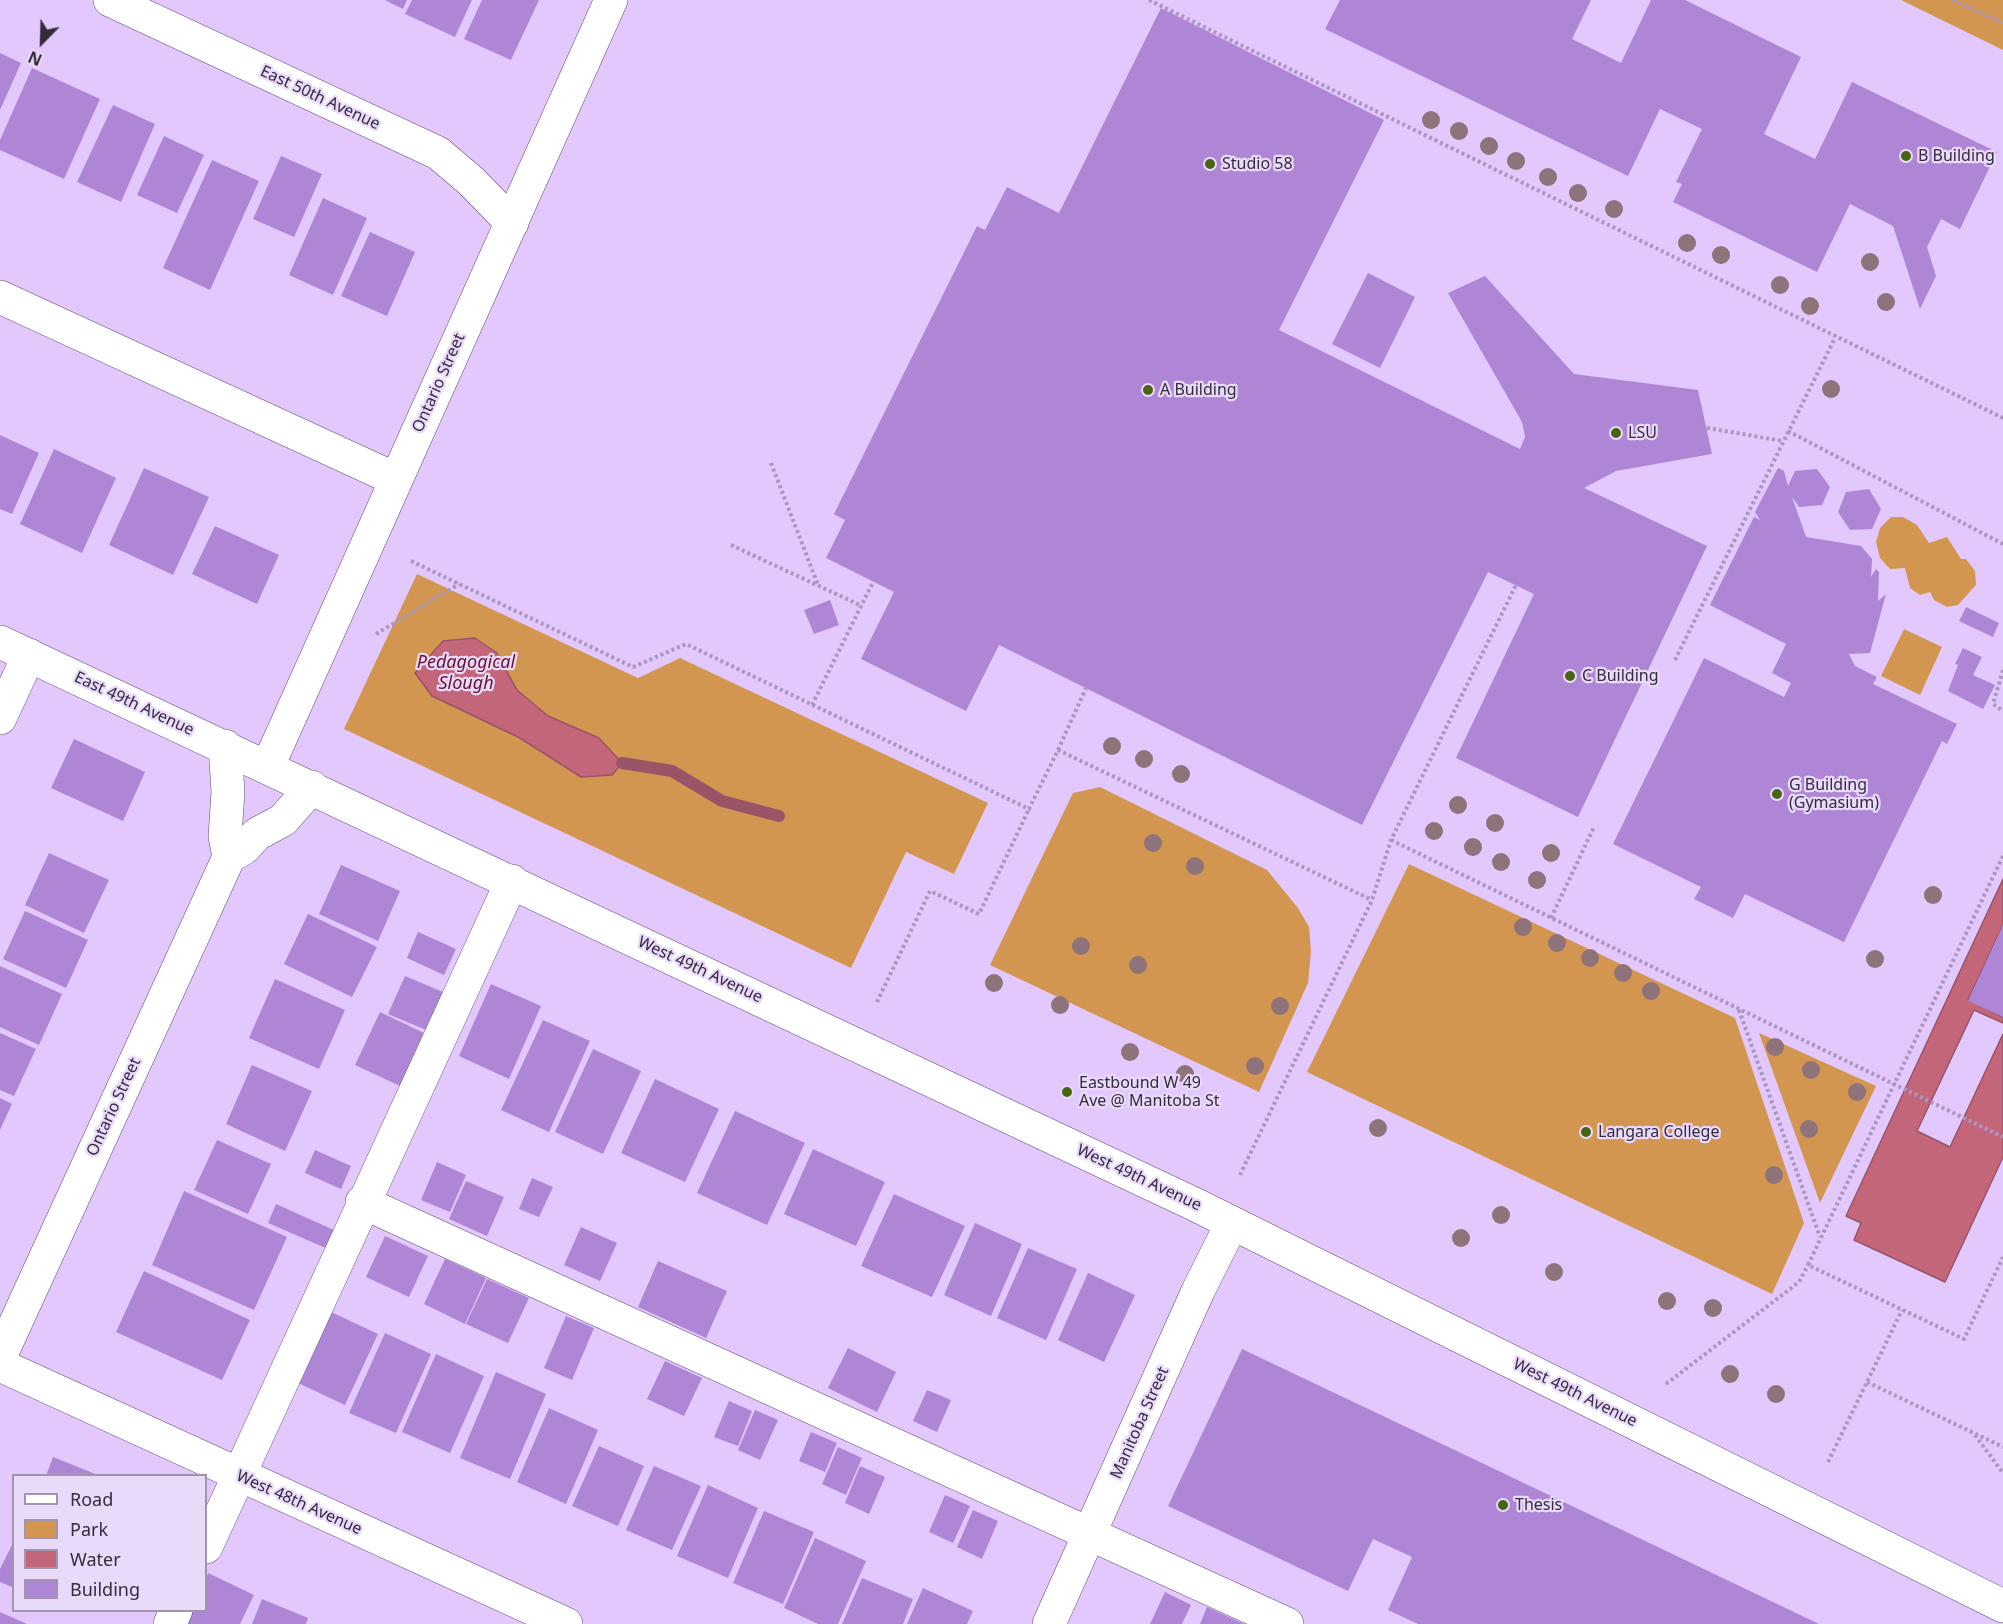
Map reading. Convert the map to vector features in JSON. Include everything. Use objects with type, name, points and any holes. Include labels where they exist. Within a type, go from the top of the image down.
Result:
[{"type":"street","name":"East 50th Avenue","points":[[110,0],[438,153],[471,180],[512,224]]},
{"type":"street","name":"Ontario Street","points":[[268,766],[611,0]]},
{"type":"street","points":[[0,297],[395,478]]},
{"type":"street","name":"East 49th Avenue","points":[[0,642],[268,766]]},
{"type":"street","points":[[0,718],[29,655]]},
{"type":"street","points":[[225,746],[228,792],[225,836],[229,857]]},
{"type":"street","name":"West 49th Avenue","points":[[268,766],[1232,1223],[2003,1606]]},
{"type":"street","name":"Ontario Street","points":[[0,1357],[229,857],[244,848],[257,834],[283,820],[312,787]]},
{"type":"street","points":[[207,1545],[362,1202],[512,882]]},
{"type":"street","points":[[362,1202],[1287,1624]]},
{"type":"street","name":"Manitoba Street","points":[[1049,1624],[1198,1292],[1232,1223]]},
{"type":"street","name":"West 48th Avenue","points":[[0,1365],[238,1476],[566,1624]]},
{"type":"path","points":[[1149,0],[1835,338],[2003,418]]},
{"type":"path","points":[[1952,0],[2003,23]]},
{"type":"path","points":[[1675,660],[1835,338]]},
{"type":"path","points":[[1707,429],[1783,441]]},
{"type":"path","points":[[1788,431],[2003,544]]},
{"type":"path","points":[[771,463],[818,585]]},
{"type":"path","points":[[731,545],[862,606]]},
{"type":"path","points":[[411,561],[633,667],[686,644],[1029,809]]},
{"type":"path","points":[[812,705],[873,582]]},
{"type":"path","points":[[376,634],[460,584]]},
{"type":"path","points":[[1240,1175],[1372,900],[1391,840],[1516,585]]},
{"type":"path","points":[[2003,670],[1993,704],[2003,711]]},
{"type":"path","points":[[877,1002],[930,891],[979,914],[1086,688]]},
{"type":"path","points":[[1058,750],[1372,900]]},
{"type":"path","points":[[1551,918],[1594,827]]},
{"type":"path","points":[[1391,840],[2003,1137]]},
{"type":"path","points":[[1666,1384],[1799,1282],[2003,856]]},
{"type":"path","points":[[1739,1009],[1820,1238]]},
{"type":"path","points":[[1808,1264],[1964,1339],[2003,1257]]},
{"type":"path","points":[[1828,1462],[1902,1310]]},
{"type":"path","points":[[1867,1382],[2003,1447]]},
{"type":"path","points":[[1973,1432],[2003,1473]]},
{"type":"green space","points":[[1901,0],[2003,0],[2003,50]]},
{"type":"green space","points":[[1891,517],[1903,517],[1917,525],[1929,543],[1947,537],[1961,559],[1966,559],[1975,571],[1976,585],[1958,605],[1947,607],[1934,600],[1930,592],[1920,595],[1910,588],[1905,568],[1890,569],[1880,558],[1876,542],[1880,528]]},
{"type":"green space","points":[[417,574],[638,678],[680,658],[988,803],[954,874],[906,852],[851,968],[344,729]]},
{"type":"green space","points":[[1904,629],[1942,647],[1920,695],[1881,676]]},
{"type":"green space","points":[[1100,787],[1267,870],[1298,908],[1309,927],[1311,951],[1308,983],[1259,1092],[990,965],[1073,793]]},
{"type":"green space","points":[[1409,864],[1735,1018],[1804,1223],[1772,1294],[1307,1072]]},
{"type":"green space","points":[[1759,1033],[1876,1086],[1820,1203]]},
{"type":"water","name":"Pedagogical Slough","points":[[475,638],[497,653],[517,690],[548,716],[599,738],[622,763],[612,775],[581,777],[520,738],[432,696],[415,673],[443,641]]},
{"type":"water","points":[[2003,879],[2003,925],[1968,1000],[2003,1017],[2003,1023],[1974,1010],[1917,1131],[1950,1147],[2003,1034],[2003,1157],[1945,1282],[1854,1240],[1861,1223],[1846,1216]]},
{"type":"building","points":[[385,0],[407,0],[403,9]]},
{"type":"building","points":[[412,0],[472,0],[455,37],[405,14]]},
{"type":"building","points":[[482,0],[539,0],[511,60],[464,39]]},
{"type":"building","name":"B Building","points":[[1340,0],[1591,0],[1572,39],[1621,63],[1651,0],[1685,0],[1801,57],[1764,134],[1815,159],[1852,82],[1997,152],[1960,229],[1941,219],[1927,247],[1936,276],[1920,309],[1893,226],[1850,204],[1817,272],[1673,202],[1682,184],[1676,182],[1702,129],[1660,109],[1628,176],[1325,29]]},
{"type":"building","name":"A Building","points":[[1161,8],[1384,120],[1279,330],[1520,449],[1525,437],[1522,422],[1448,293],[1485,276],[1574,374],[1698,390],[1712,454],[1616,471],[1584,488],[1707,546],[1578,817],[1456,758],[1534,594],[1488,572],[1362,825],[999,645],[966,711],[861,659],[894,592],[826,558],[845,520],[834,514],[977,226],[985,230],[1007,187],[1059,213]]},
{"type":"building","points":[[0,53],[21,63],[0,110]]},
{"type":"building","points":[[32,68],[100,99],[64,179],[0,150],[0,140]]},
{"type":"building","points":[[113,105],[155,124],[121,202],[77,182]]},
{"type":"building","points":[[164,136],[204,155],[177,213],[137,195]]},
{"type":"building","points":[[281,156],[322,174],[294,237],[253,219]]},
{"type":"building","points":[[212,160],[259,181],[210,290],[163,268]]},
{"type":"building","points":[[323,198],[367,218],[333,295],[289,275]]},
{"type":"building","points":[[370,232],[415,252],[387,316],[341,296]]},
{"type":"building","points":[[1368,273],[1415,297],[1380,368],[1332,344]]},
{"type":"building","points":[[0,435],[39,453],[12,514],[0,509]]},
{"type":"building","points":[[54,449],[116,478],[82,553],[20,524]]},
{"type":"building","points":[[144,468],[209,497],[173,575],[109,545]]},
{"type":"building","name":"G Building (Gymasium)","points":[[1778,468],[1784,471],[1788,486],[1795,471],[1817,469],[1830,487],[1822,505],[1799,507],[1792,497],[1806,537],[1861,546],[1872,559],[1871,577],[1876,569],[1879,572],[1878,601],[1886,594],[1870,653],[1849,654],[1855,666],[1877,677],[1873,684],[1957,724],[1947,744],[1942,741],[1844,942],[1745,894],[1733,918],[1694,899],[1701,887],[1613,844],[1704,658],[1784,697],[1791,683],[1772,673],[1786,644],[1710,605],[1754,517],[1760,520],[1755,512]]},
{"type":"building","points":[[1869,489],[1881,509],[1872,529],[1850,530],[1838,512],[1846,492]]},
{"type":"building","points":[[215,526],[279,555],[257,604],[192,574]]},
{"type":"building","points":[[830,600],[839,625],[814,634],[804,610]]},
{"type":"building","points":[[1966,607],[1999,623],[1993,637],[1959,621]]},
{"type":"building","points":[[1963,648],[1982,657],[1973,675],[1995,685],[1983,709],[1948,691],[1958,665],[1955,664]]},
{"type":"building","points":[[74,739],[145,772],[123,821],[51,788]]},
{"type":"building","points":[[49,853],[109,880],[84,933],[25,905]]},
{"type":"building","points":[[341,865],[400,891],[378,941],[319,914]]},
{"type":"building","points":[[25,911],[88,940],[66,988],[3,959]]},
{"type":"building","points":[[308,914],[377,947],[352,997],[284,964]]},
{"type":"building","points":[[2003,925],[2003,1017],[1968,1001]]},
{"type":"building","points":[[418,932],[456,949],[444,975],[407,958]]},
{"type":"building","points":[[0,966],[62,994],[39,1045],[0,1027]]},
{"type":"building","points":[[405,976],[443,992],[426,1030],[388,1014]]},
{"type":"building","points":[[275,979],[345,1010],[319,1069],[249,1038]]},
{"type":"building","points":[[491,984],[541,1006],[509,1079],[459,1056]]},
{"type":"building","points":[[380,1012],[424,1033],[400,1086],[355,1065]]},
{"type":"building","points":[[543,1020],[590,1041],[549,1132],[501,1110]]},
{"type":"building","points":[[0,1033],[36,1049],[14,1096],[0,1090]]},
{"type":"building","points":[[593,1049],[641,1071],[603,1154],[555,1132]]},
{"type":"building","points":[[252,1065],[312,1091],[285,1151],[226,1124]]},
{"type":"building","points":[[655,1079],[719,1109],[685,1182],[621,1153]]},
{"type":"building","points":[[0,1098],[12,1104],[0,1130]]},
{"type":"building","points":[[735,1111],[805,1143],[767,1225],[697,1193]]},
{"type":"building","points":[[217,1140],[271,1164],[248,1214],[194,1190]]},
{"type":"building","points":[[813,1149],[885,1182],[856,1246],[784,1214]]},
{"type":"building","points":[[315,1150],[351,1166],[341,1189],[305,1173]]},
{"type":"building","points":[[437,1162],[466,1175],[450,1212],[421,1200]]},
{"type":"building","points":[[532,1178],[553,1187],[539,1217],[519,1209]]},
{"type":"building","points":[[466,1181],[504,1197],[487,1236],[449,1219]]},
{"type":"building","points":[[184,1191],[287,1237],[254,1310],[152,1265]]},
{"type":"building","points":[[894,1194],[965,1226],[932,1297],[861,1266]]},
{"type":"building","points":[[276,1204],[336,1231],[328,1249],[268,1223]]},
{"type":"building","points":[[975,1223],[1022,1244],[991,1316],[944,1295]]},
{"type":"building","points":[[581,1227],[617,1243],[600,1281],[564,1265]]},
{"type":"building","points":[[385,1236],[428,1256],[409,1297],[366,1277]]},
{"type":"building","points":[[1028,1248],[1077,1269],[1046,1340],[997,1318]]},
{"type":"building","points":[[445,1259],[486,1278],[465,1324],[424,1304]]},
{"type":"building","points":[[658,1261],[727,1291],[706,1338],[638,1307]]},
{"type":"building","points":[[144,1271],[250,1320],[222,1380],[116,1332]]},
{"type":"building","points":[[1088,1273],[1135,1295],[1104,1362],[1058,1340]]},
{"type":"building","points":[[487,1279],[529,1298],[508,1343],[466,1324]]},
{"type":"building","points":[[329,1311],[378,1334],[345,1405],[296,1382]]},
{"type":"building","points":[[566,1316],[594,1328],[572,1380],[544,1368]]},
{"type":"building","points":[[385,1333],[431,1354],[396,1433],[349,1413]]},
{"type":"building","points":[[848,1348],[896,1372],[877,1412],[828,1388]]},
{"type":"building","points":[[1242,1349],[1819,1624],[1418,1624],[1388,1610],[1412,1557],[1373,1539],[1348,1591],[1168,1506]]},
{"type":"building","points":[[436,1354],[484,1376],[450,1453],[402,1432]]},
{"type":"building","points":[[665,1361],[702,1378],[684,1416],[647,1399]]},
{"type":"building","points":[[496,1372],[546,1394],[510,1479],[460,1458]]},
{"type":"building","points":[[927,1390],[951,1400],[937,1432],[913,1421]]},
{"type":"building","points":[[729,1401],[752,1411],[738,1446],[714,1437]]},
{"type":"building","points":[[549,1408],[598,1430],[566,1504],[517,1482]]},
{"type":"building","points":[[755,1410],[778,1420],[760,1460],[738,1450]]},
{"type":"building","points":[[811,1432],[837,1443],[825,1472],[799,1461]]},
{"type":"building","points":[[599,1446],[644,1466],[618,1526],[572,1506]]},
{"type":"building","points":[[838,1447],[862,1458],[846,1495],[822,1484]]},
{"type":"building","points":[[53,1457],[96,1474],[47,1474]]},
{"type":"building","points":[[654,1466],[701,1486],[672,1550],[626,1530]]},
{"type":"building","points":[[860,1466],[885,1477],[869,1514],[845,1503]]},
{"type":"building","points":[[708,1485],[758,1508],[728,1578],[677,1556]]},
{"type":"building","points":[[945,1495],[970,1506],[953,1543],[929,1532]]},
{"type":"building","points":[[973,1510],[998,1521],[982,1559],[957,1547]]},
{"type":"building","points":[[764,1511],[814,1532],[783,1604],[733,1583]]},
{"type":"building","points":[[815,1538],[866,1561],[838,1624],[818,1624],[784,1608]]},
{"type":"building","points":[[12,1545],[12,1587],[0,1582],[0,1569]]},
{"type":"building","points":[[208,1573],[254,1595],[240,1624],[184,1624],[190,1612],[207,1612]]},
{"type":"building","points":[[862,1578],[913,1599],[903,1624],[842,1624]]},
{"type":"building","points":[[923,1588],[973,1611],[967,1624],[907,1624]]},
{"type":"building","points":[[1165,1592],[1191,1605],[1182,1624],[1150,1624]]},
{"type":"building","points":[[262,1599],[308,1618],[306,1624],[252,1624]]},
{"type":"building","points":[[1207,1607],[1244,1624],[1200,1624]]},
{"type":"building","points":[[0,1612],[27,1624],[0,1624]]},
{"type":"waterway","points":[[622,763],[672,771],[722,801],[779,816]]},
{"type":"place","name":"B Building","points":[[1906,156]]},
{"type":"place","name":"Studio 58","points":[[1210,164]]},
{"type":"place","name":"A Building","points":[[1148,390]]},
{"type":"place","name":"LSU","points":[[1616,433]]},
{"type":"place","name":"C Building","points":[[1570,676]]},
{"type":"place","name":"G Building (Gymasium)","points":[[1777,794]]},
{"type":"place","name":"Eastbound W 49 Ave @ Manitoba St","points":[[1067,1092]]},
{"type":"place","name":"Langara College","points":[[1586,1132]]},
{"type":"place","name":"Thesis","points":[[1503,1505]]}]
